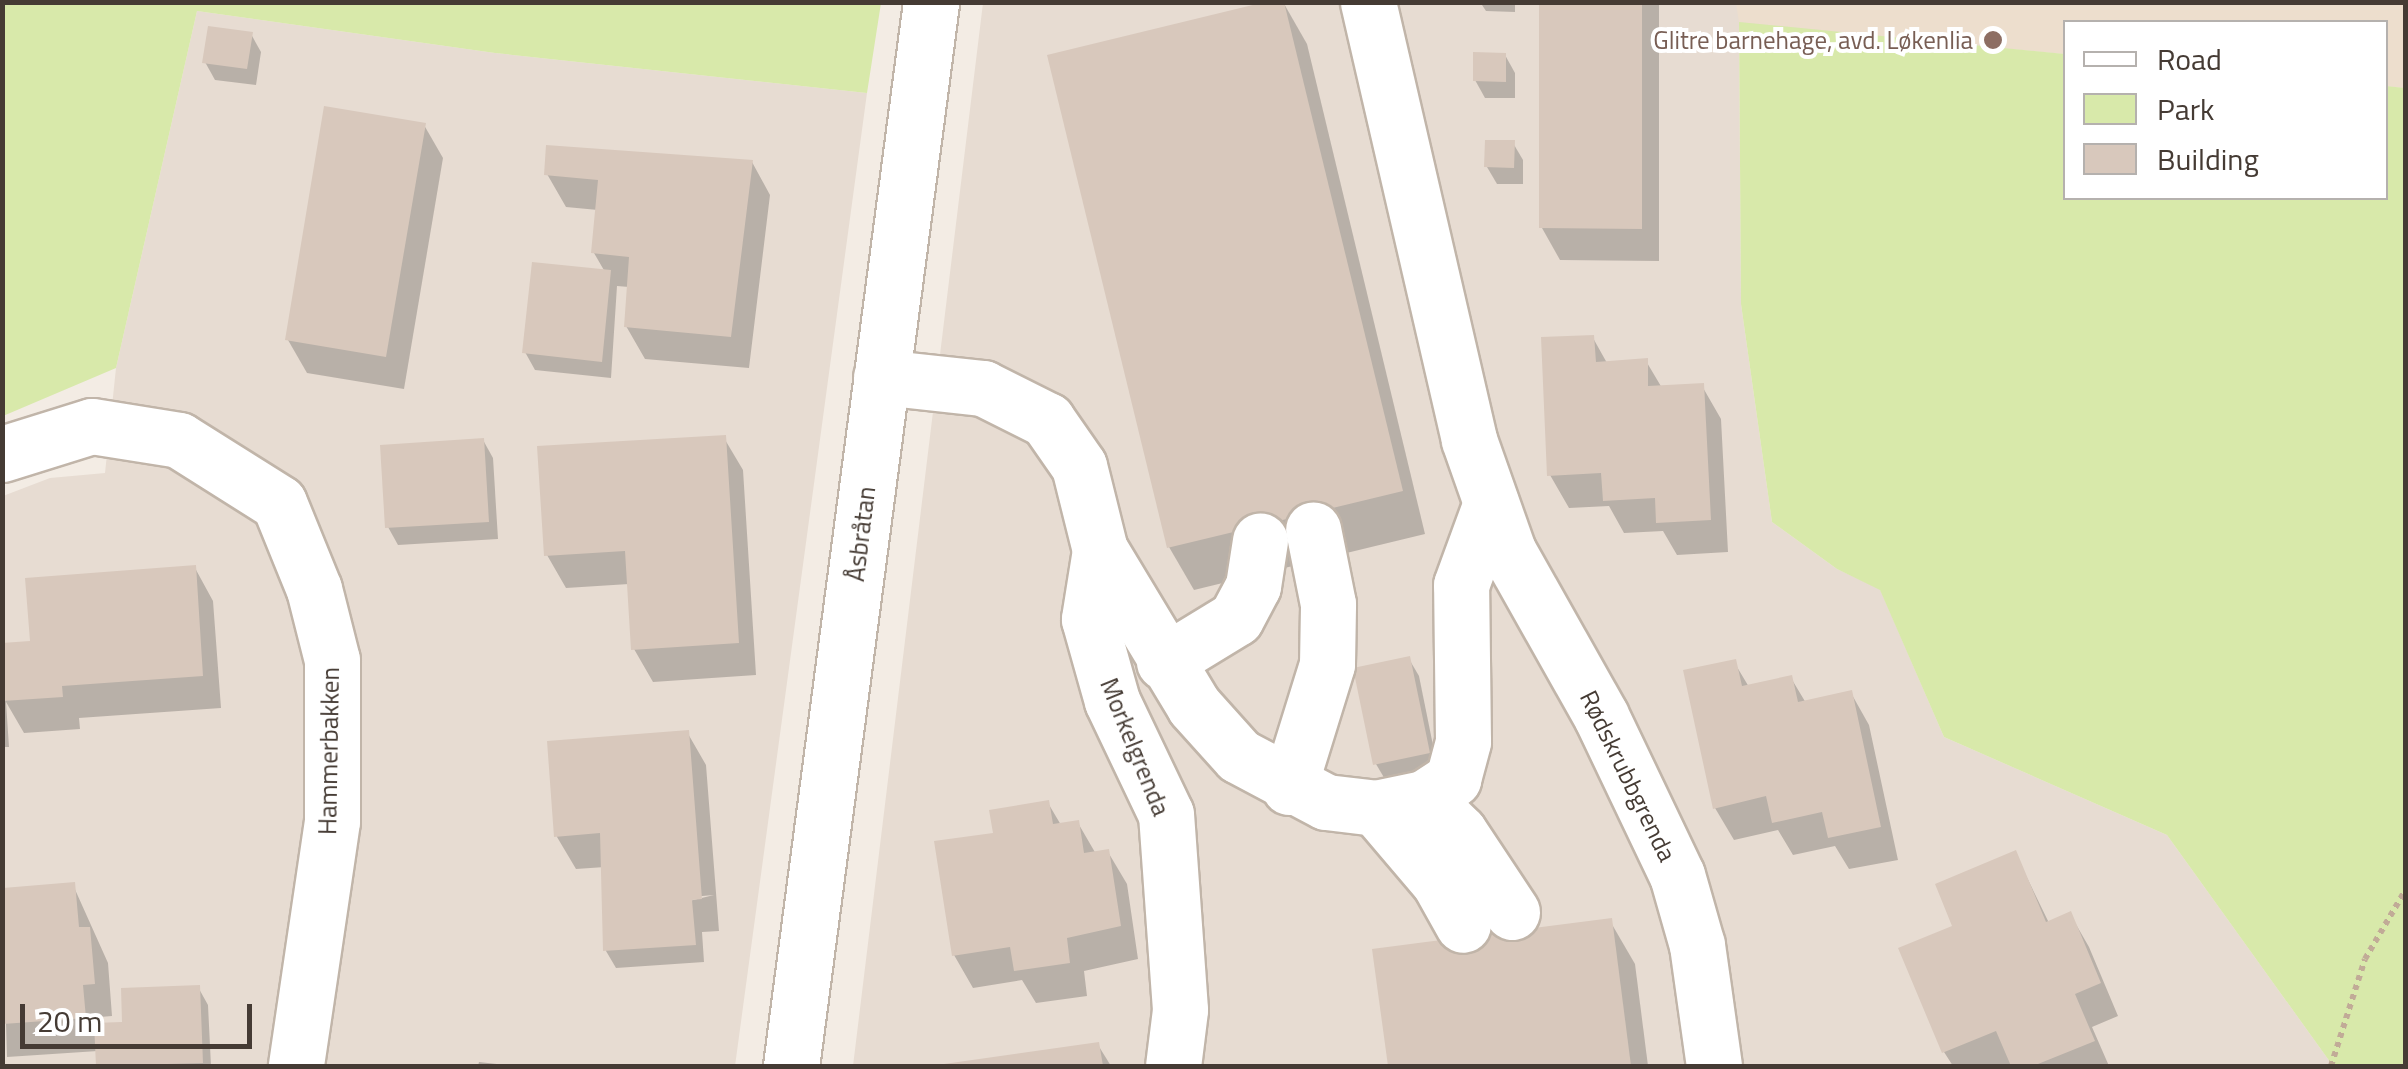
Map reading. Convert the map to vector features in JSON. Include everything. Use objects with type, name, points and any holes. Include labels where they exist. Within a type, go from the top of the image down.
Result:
[{"type":"street","name":"Åsbråtan","points":[[791,1066],[931,2]]},
{"type":"street","name":"Rødskrubbgrenda","points":[[1368,2],[1469,440],[1508,552],[1601,716],[1676,875],[1697,944],[1714,1066]]},
{"type":"street","points":[[881,377],[983,388],[1046,420],[1079,466],[1100,550],[1164,662],[1239,756],[1289,787],[1326,802],[1400,803],[1453,778],[1463,741],[1461,585],[1491,504]]},
{"type":"street","name":"Hammerbakken","points":[[2,454],[92,426],[180,440],[279,503],[314,588],[332,660],[332,820],[296,1066]]},
{"type":"street","points":[[1289,787],[1326,664],[1328,604],[1313,529]]},
{"type":"street","points":[[1164,662],[1236,618],[1253,586],[1260,542]]},
{"type":"street","name":"Morkelgrenda","points":[[1100,550],[1089,619],[1112,700],[1166,814],[1180,1010],[1174,1066]]},
{"type":"street","points":[[1400,803],[1438,882],[1487,918]]},
{"type":"path","points":[[2331,1066],[2366,959],[2406,889]]},
{"type":"shaded area","points":[[983,3],[2405,3],[2405,88],[2388,86],[2388,20],[2063,20],[2063,54],[1739,23],[1741,304],[1772,522],[1837,569],[1880,589],[1944,737],[2167,835],[2333,1066],[853,1066]]},
{"type":"shaded area","name":"Glitre barnehage, avd. Løkenlia","points":[[1736,3],[2405,3],[2405,88],[2388,86],[2388,20],[2063,20],[2063,54],[1739,22]]},
{"type":"shaded area","points":[[197,11],[495,53],[867,93],[735,1066],[3,1066],[3,496],[50,478],[105,473],[116,368]]},
{"type":"green space","points":[[2,3],[881,3],[867,93],[495,53],[197,11],[116,368],[3,416]]},
{"type":"green space","points":[[1739,22],[2063,54],[2063,200],[2388,200],[2388,86],[2405,88],[2405,1066],[2333,1066],[2167,835],[1944,737],[1880,590],[1837,569],[1772,522],[1741,304]]},
{"type":"building","points":[[1265,2],[1284,2],[1403,491],[1167,548],[1047,55]]},
{"type":"building","points":[[1539,2],[1642,2],[1642,229],[1539,228]]},
{"type":"building","points":[[208,26],[253,32],[247,69],[202,63]]},
{"type":"building","points":[[1473,52],[1506,53],[1506,82],[1473,81]]},
{"type":"building","points":[[324,106],[426,123],[386,357],[285,340]]},
{"type":"building","points":[[1485,140],[1515,140],[1514,168],[1484,167]]},
{"type":"building","points":[[546,145],[753,160],[731,337],[624,327],[629,257],[591,253],[598,180],[544,175]]},
{"type":"building","points":[[532,262],[611,270],[602,362],[522,353]]},
{"type":"building","points":[[1594,335],[1596,362],[1648,358],[1648,386],[1704,383],[1711,520],[1656,523],[1655,498],[1603,501],[1601,473],[1547,476],[1541,337]]},
{"type":"building","points":[[726,435],[739,643],[631,650],[625,551],[544,556],[537,446]]},
{"type":"building","points":[[484,438],[489,522],[385,528],[380,445]]},
{"type":"building","points":[[196,565],[203,676],[62,686],[63,697],[3,701],[2,643],[30,641],[25,578]]},
{"type":"building","points":[[1410,656],[1430,753],[1373,765],[1353,668]]},
{"type":"building","points":[[1736,659],[1742,686],[1792,675],[1798,702],[1852,690],[1881,827],[1828,838],[1822,812],[1772,823],[1766,796],[1713,809],[1683,670]]},
{"type":"building","points":[[689,730],[702,899],[692,900],[696,945],[603,951],[600,833],[554,837],[547,741]]},
{"type":"building","points":[[1049,800],[1053,824],[1079,820],[1084,853],[1109,849],[1121,926],[1067,938],[1070,963],[1014,971],[1010,947],[952,956],[934,841],[993,833],[989,810]]},
{"type":"building","points":[[2016,850],[2046,922],[2071,911],[2101,983],[2075,994],[2095,1041],[2033,1066],[2011,1066],[1996,1031],[1942,1053],[1898,948],[1952,926],[1935,884]]},
{"type":"building","points":[[75,882],[79,927],[90,927],[95,984],[83,985],[86,1018],[3,1024],[3,888]]},
{"type":"building","points":[[1612,918],[1631,1066],[1388,1066],[1372,949]]},
{"type":"building","points":[[200,985],[203,1063],[96,1066],[94,1023],[122,1022],[121,988]]},
{"type":"building","points":[[1099,1042],[1103,1066],[944,1066],[944,1064]]},
{"type":"place","name":"Glitre barnehage, avd. Løkenlia","points":[[1993,40]]}]
